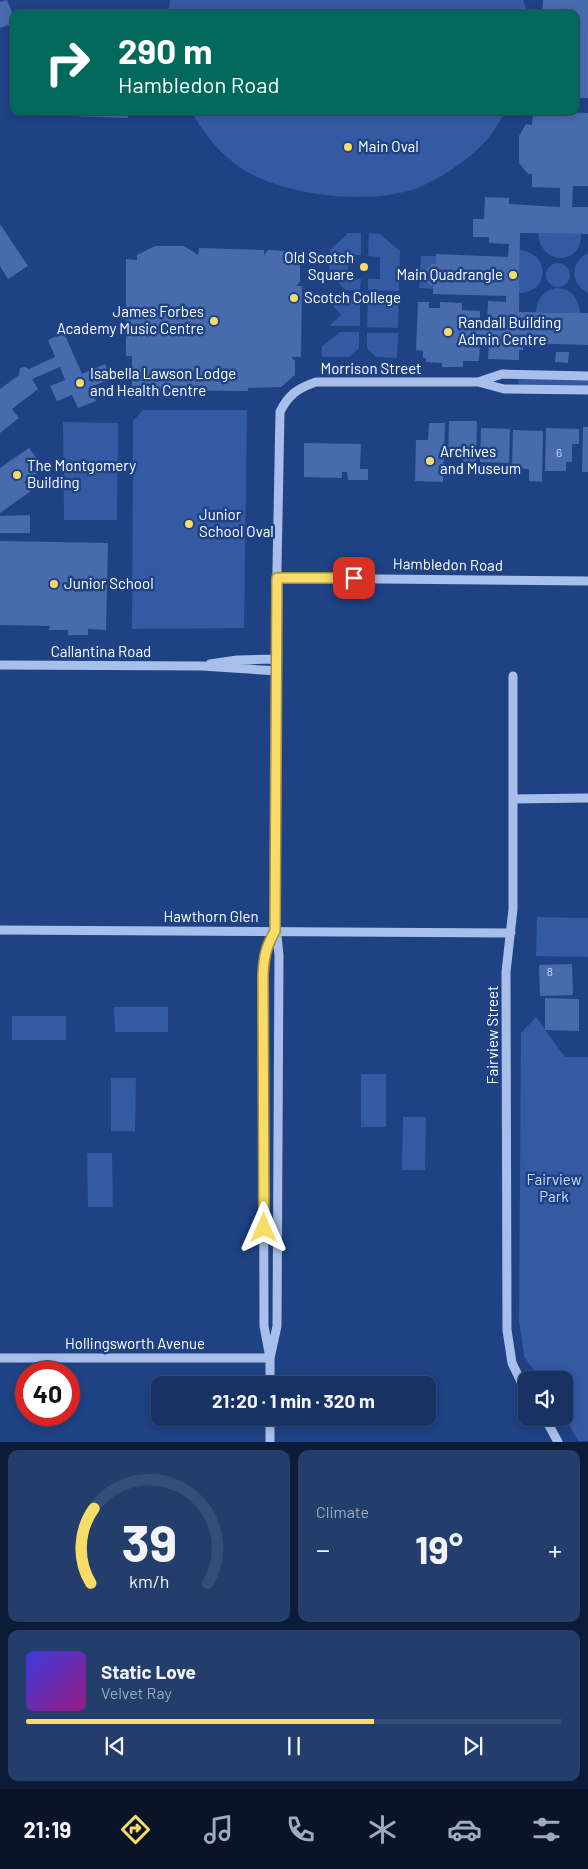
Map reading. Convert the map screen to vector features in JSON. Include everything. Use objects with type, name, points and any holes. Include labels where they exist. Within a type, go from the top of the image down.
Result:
[{"type":"street","name":"Morrison Street","points":[[478,382],[502,374],[588,376]]},
{"type":"street","name":"Morrison Street","points":[[277,578],[280,412],[284,402],[294,392],[316,382],[478,382],[504,389],[588,390]]},
{"type":"street","name":"Hambledon Road","points":[[277,578],[588,581]]},
{"type":"street","points":[[270,1358],[277,1326],[279,955],[275,931],[277,578]]},
{"type":"street","name":"Callantina Road","points":[[202,666],[224,661],[276,659]]},
{"type":"street","name":"Callantina Road","points":[[0,665],[202,666],[276,671]]},
{"type":"street","name":"Fairview Street","points":[[513,676],[513,909],[506,972],[507,1330],[512,1363],[518,1375]]},
{"type":"street","points":[[513,799],[588,798]]},
{"type":"street","name":"Hawthorn Glen","points":[[0,930],[511,932]]},
{"type":"street","points":[[270,1376],[270,1358],[264,1326],[263,975],[265,954],[275,931]]},
{"type":"street","name":"Hollingsworth Avenue","points":[[0,1358],[270,1358]]},
{"type":"street","points":[[270,1426],[270,1442]]},
{"type":"street","points":[[549,1426],[558,1442]]},
{"type":"green space","points":[[170,0],[523,0],[526,8],[526,10],[169,10]]},
{"type":"green space","name":"Main Oval","points":[[194,115],[503,115],[491,134],[474,153],[431,182],[411,190],[373,197],[330,196],[287,188],[268,182],[251,174],[224,155]]},
{"type":"green space","points":[[348,233],[361,233],[361,255],[348,255],[348,278],[361,279],[360,290],[346,290],[329,274],[330,250]]},
{"type":"green space","points":[[369,233],[380,234],[400,251],[399,291],[368,290],[368,279],[380,279],[380,257],[368,256]]},
{"type":"green space","points":[[538,233],[581,234],[580,244],[575,252],[569,256],[561,258],[553,256],[546,252],[541,244]]},
{"type":"green space","points":[[520,250],[530,253],[537,258],[543,273],[537,286],[529,291],[519,293]]},
{"type":"green space","points":[[588,253],[588,293],[578,284],[574,273],[578,262]]},
{"type":"green space","points":[[421,256],[436,256],[436,264],[432,264],[425,270],[424,279],[430,285],[433,285],[433,289],[419,288]]},
{"type":"green space","points":[[558,263],[566,267],[570,275],[566,283],[558,287],[550,283],[546,275],[550,267]]},
{"type":"green space","points":[[555,288],[561,288],[573,294],[578,302],[580,313],[536,312],[541,297]]},
{"type":"green space","points":[[346,295],[360,296],[360,326],[331,326],[341,315],[333,306]]},
{"type":"green space","points":[[368,296],[399,296],[398,328],[367,327]]},
{"type":"green space","points":[[340,332],[359,332],[359,348],[350,357],[322,357],[322,346]]},
{"type":"green space","points":[[367,333],[398,333],[397,358],[376,357],[367,348]]},
{"type":"green space","points":[[520,377],[588,379],[588,387],[520,385],[518,383]]},
{"type":"green space","name":"Junior School Oval","points":[[143,410],[247,410],[244,628],[132,629],[133,421]]},
{"type":"green space","points":[[63,422],[118,423],[117,520],[64,520]]},
{"type":"green space","points":[[537,917],[588,918],[588,957],[536,956]]},
{"type":"green space","points":[[114,1007],[168,1007],[168,1032],[115,1032]]},
{"type":"green space","points":[[12,1016],[66,1016],[66,1040],[12,1040]]},
{"type":"green space","name":"Fairview Park","points":[[536,1017],[565,1057],[588,1057],[588,1441],[578,1441],[570,1426],[573,1426],[573,1371],[534,1371],[524,1356],[519,1320],[521,1033]]},
{"type":"green space","points":[[361,1074],[386,1074],[386,1127],[361,1127]]},
{"type":"green space","points":[[111,1078],[136,1078],[135,1131],[111,1131]]},
{"type":"green space","points":[[403,1117],[426,1117],[425,1170],[402,1170]]},
{"type":"green space","points":[[87,1153],[112,1153],[113,1207],[88,1207]]},
{"type":"building","points":[[7,0],[11,10],[10,24],[0,28],[0,2]]},
{"type":"building","points":[[543,0],[588,0],[588,98],[579,98],[579,10],[542,10]]},
{"type":"building","points":[[579,113],[588,113],[588,186],[573,186],[572,207],[588,207],[588,234],[520,233],[519,312],[588,313],[588,345],[523,343],[523,350],[519,350],[519,360],[488,359],[489,342],[480,341],[479,361],[463,361],[463,367],[442,367],[442,363],[426,362],[426,358],[423,358],[423,351],[416,350],[418,302],[429,302],[429,308],[440,308],[440,302],[462,303],[462,310],[480,311],[480,322],[487,322],[488,301],[506,302],[506,296],[433,294],[433,285],[430,285],[424,279],[425,270],[432,264],[436,264],[436,254],[508,257],[509,244],[489,243],[489,237],[473,237],[473,219],[484,219],[485,197],[509,198],[509,204],[560,207],[560,188],[532,187],[532,174],[528,174],[519,163],[519,136],[526,124],[532,125],[533,115],[579,115]]},
{"type":"building","points":[[44,115],[128,115],[128,118]]},
{"type":"building","points":[[0,224],[28,266],[8,279],[0,266]]},
{"type":"building","name":"James Forbes Academy Music Centre","points":[[155,246],[184,246],[198,255],[199,248],[264,250],[264,255],[268,250],[285,251],[300,262],[300,282],[296,286],[302,286],[301,357],[291,357],[295,361],[295,375],[281,387],[248,388],[248,391],[132,390],[132,356],[126,356],[126,259],[137,260],[137,255]]},
{"type":"building","name":"Isabella Lawson Lodge and Health Centre","points":[[64,333],[82,374],[105,364],[111,379],[90,387],[96,401],[78,408],[72,395],[57,401],[50,386],[65,380],[60,367],[32,379],[38,389],[12,409],[19,418],[0,433],[0,389],[19,375],[20,368],[25,367],[29,369],[55,357],[48,340]]},
{"type":"building","points":[[556,352],[569,352],[568,363],[555,362]]},
{"type":"building","points":[[449,421],[477,421],[476,462],[463,462],[463,457],[448,457]]},
{"type":"building","name":"Archives and Museum","points":[[429,423],[445,423],[443,482],[415,481],[416,440],[428,440]]},
{"type":"building","points":[[583,427],[588,427],[588,472],[582,472]]},
{"type":"building","points":[[481,428],[510,429],[509,463],[480,462]]},
{"type":"building","points":[[546,428],[579,429],[579,444],[572,444],[572,462],[566,462],[566,471],[545,471]]},
{"type":"building","points":[[513,430],[543,431],[542,482],[529,481],[529,469],[512,468]]},
{"type":"building","points":[[304,443],[361,444],[360,469],[368,469],[368,480],[348,480],[347,472],[342,472],[342,478],[304,477]]},
{"type":"building","name":"The Montgomery Building","points":[[29,448],[44,468],[24,482],[31,491],[0,513],[0,468]]},
{"type":"building","points":[[30,515],[30,533],[0,533],[0,516]]},
{"type":"building","name":"Junior School","points":[[0,541],[108,543],[106,630],[88,629],[88,635],[68,635],[68,630],[49,630],[50,626],[0,625]]},
{"type":"building","points":[[572,964],[573,995],[540,996],[539,965]]},
{"type":"building","points":[[545,998],[579,999],[579,1031],[545,1030]]},
{"type":"place","name":"Main Oval","points":[[348,147]]},
{"type":"place","name":"Old Scotch Square","points":[[364,267]]},
{"type":"place","name":"Main Quadrangle","points":[[513,275]]},
{"type":"place","name":"Scotch College","points":[[294,298]]},
{"type":"place","name":"James Forbes Academy Music Centre","points":[[214,321]]},
{"type":"place","name":"Randall Building Admin Centre","points":[[448,332]]},
{"type":"place","name":"Isabella Lawson Lodge and Health Centre","points":[[80,383]]},
{"type":"place","name":"Archives and Museum","points":[[430,461]]},
{"type":"place","name":"The Montgomery Building","points":[[17,475]]},
{"type":"place","name":"Junior School Oval","points":[[189,524]]},
{"type":"place","name":"Junior School","points":[[54,584]]},
{"type":"route","points":[[264,1228],[263,975],[265,954],[275,931],[277,578],[354,578]]}]
